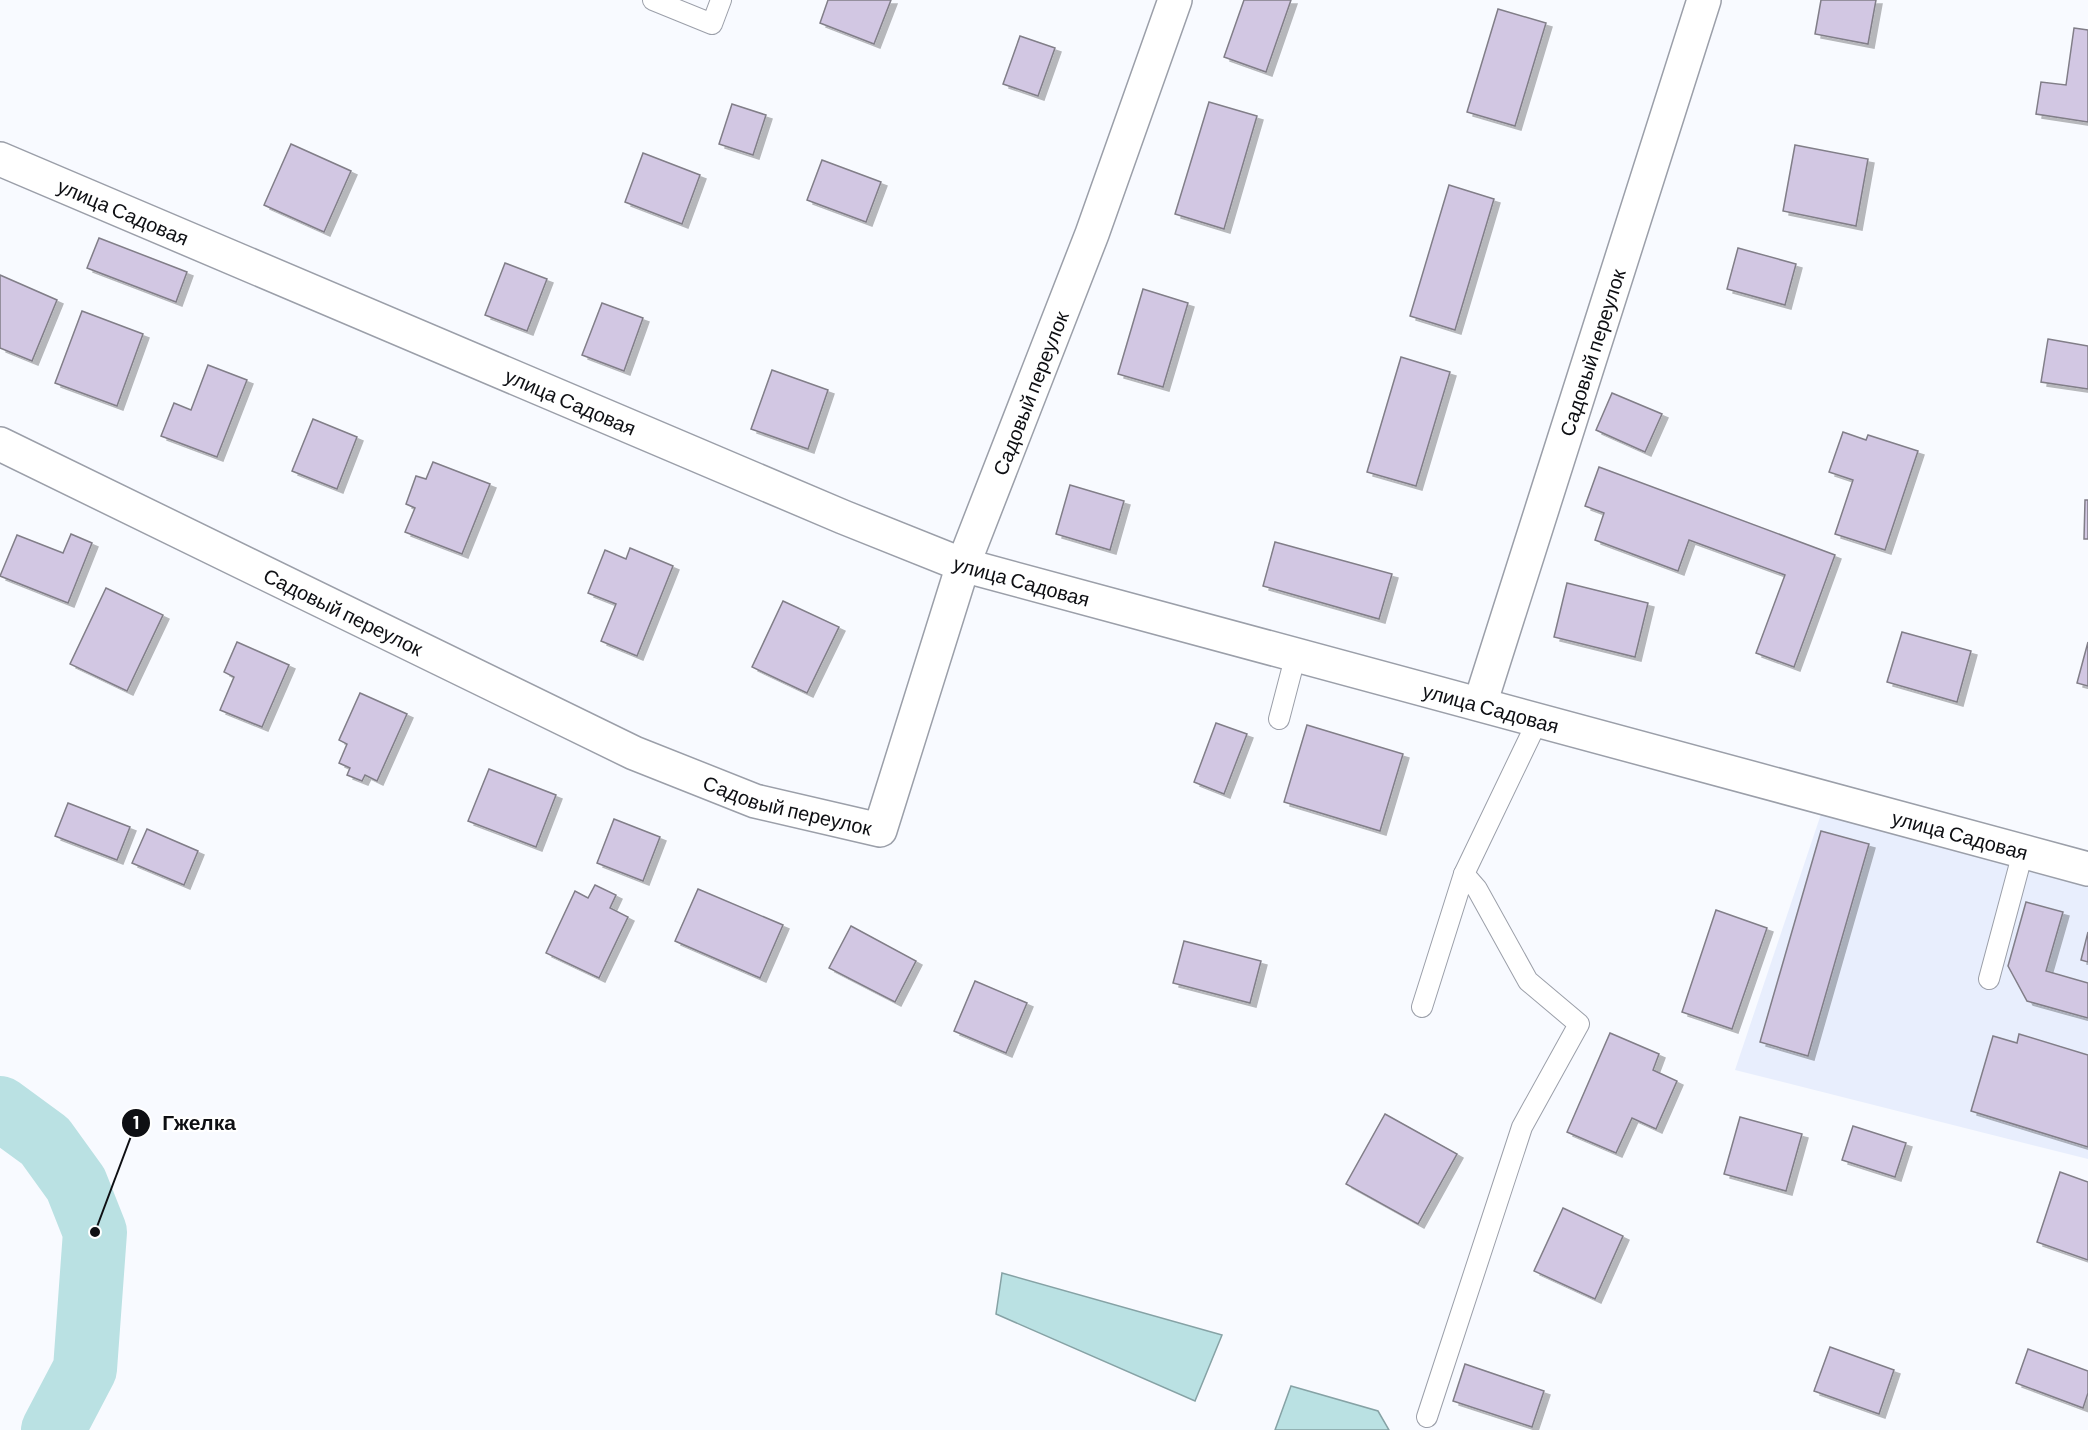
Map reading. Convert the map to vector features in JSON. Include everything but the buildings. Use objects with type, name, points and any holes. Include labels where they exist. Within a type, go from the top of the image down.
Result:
[{"type":"street","name":"Садовый переулок","points":[[0,444],[634,753],[754,801],[880,830],[963,565],[1092,234],[1175,0]]},
{"type":"street","name":"Садовый переулок","points":[[1480,704],[1704,0]]},
{"type":"street","name":"улица Садовая","points":[[0,159],[843,518],[963,565],[2088,869]]},
{"type":"lane","points":[[653,0],[712,24],[721,0]]},
{"type":"lane","points":[[1279,719],[1296,654]]},
{"type":"lane","points":[[1422,1007],[1464,874],[1538,720]]},
{"type":"lane","points":[[1989,979],[2023,852]]},
{"type":"lane","points":[[1427,1417],[1522,1126],[1579,1024],[1528,981],[1477,889],[1464,874]]},
{"type":"shaded area","points":[[1823,808],[2088,883],[2088,1159],[1735,1070]]},
{"type":"water","points":[[1002,1273],[1222,1335],[1195,1401],[996,1314]]},
{"type":"water","points":[[1291,1386],[1378,1411],[1389,1430],[1275,1430]]},
{"type":"waterway","points":[[0,1108],[45,1141],[76,1184],[95,1232],[85,1369],[53,1430]]},
{"type":"place","name":"Гжелка","points":[[95,1232]]}]
